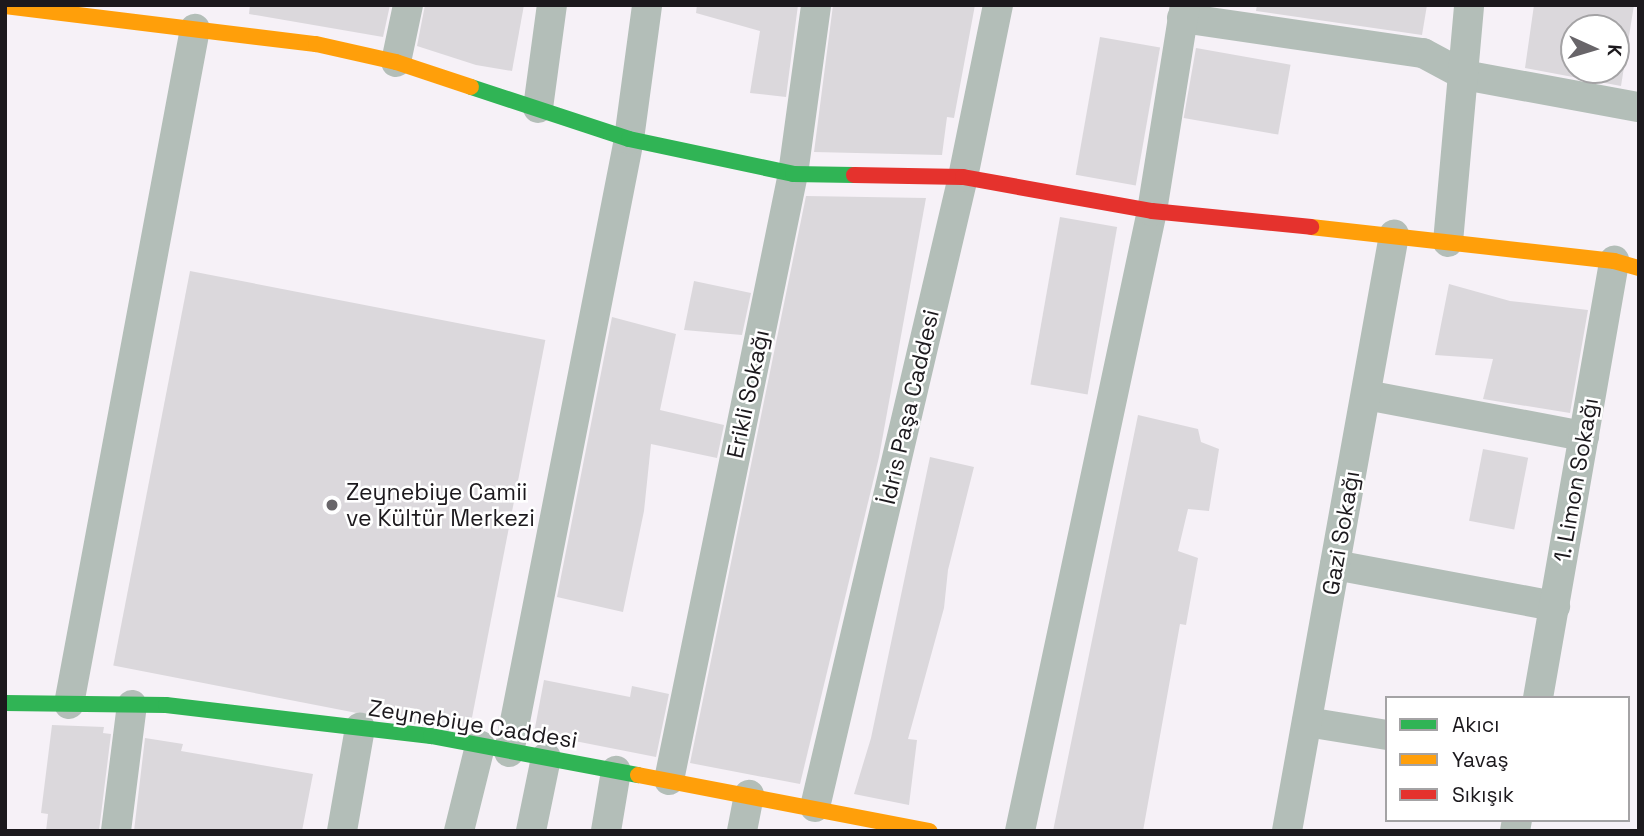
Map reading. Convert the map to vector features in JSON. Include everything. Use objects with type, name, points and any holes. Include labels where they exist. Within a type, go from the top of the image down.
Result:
[{"type":"street","points":[[396,62],[408,5]]},
{"type":"street","points":[[538,108],[552,5]]},
{"type":"street","points":[[509,752],[629,139],[647,5]]},
{"type":"street","name":"Erikli Sokağı","points":[[669,780],[793,174],[816,5]]},
{"type":"street","name":"İdris Paşa Caddesi","points":[[815,807],[963,177],[998,5]]},
{"type":"street","points":[[1448,242],[1469,5]]},
{"type":"street","points":[[5,6],[187,21],[316,44],[396,62],[629,139],[793,174],[963,177],[1152,211],[1394,235],[1626,265]]},
{"type":"street","points":[[1020,831],[1152,211],[1183,12],[1423,53],[1464,75],[1639,107]]},
{"type":"street","points":[[69,704],[187,21]]},
{"type":"street","name":"Gazi Sokağı","points":[[1287,831],[1394,235]]},
{"type":"street","name":"1. Limon Sokağı","points":[[1538,696],[1584,436],[1626,265]]},
{"type":"street","points":[[1366,395],[1584,436]]},
{"type":"street","points":[[1335,565],[1555,606]]},
{"type":"street","name":"Zeynebiye Caddesi","points":[[5,703],[132,705],[360,728],[480,746],[669,780],[930,831]]},
{"type":"street","points":[[116,831],[132,705]]},
{"type":"street","points":[[1307,722],[1385,735]]},
{"type":"street","points":[[342,831],[360,728]]},
{"type":"street","points":[[459,831],[480,746]]},
{"type":"street","points":[[530,831],[546,758]]},
{"type":"street","points":[[606,831],[616,771]]},
{"type":"street","points":[[742,831],[749,795]]},
{"type":"building","points":[[250,5],[390,5],[383,37],[249,14]]},
{"type":"building","points":[[425,5],[524,5],[512,71],[476,65],[417,46]]},
{"type":"building","points":[[697,5],[798,5],[786,97],[750,93],[760,31],[696,13]]},
{"type":"building","points":[[833,5],[975,5],[954,118],[947,117],[942,155],[814,152]]},
{"type":"building","points":[[1257,5],[1427,5],[1422,35],[1256,11]]},
{"type":"building","points":[[1534,5],[1634,5],[1630,30],[1630,14],[1560,14],[1560,75],[1525,68]]},
{"type":"building","points":[[1100,37],[1160,48],[1136,185],[1076,175]]},
{"type":"building","points":[[1196,48],[1291,65],[1278,135],[1184,118]]},
{"type":"building","points":[[806,196],[926,198],[879,457],[800,784],[690,763]]},
{"type":"building","points":[[1060,217],[1117,227],[1088,394],[1030,384]]},
{"type":"building","name":"Zeynebiye Camii ve Kültür Merkezi","points":[[190,271],[545,340],[469,735],[113,666]]},
{"type":"building","points":[[694,281],[751,293],[742,335],[684,330]]},
{"type":"building","points":[[1449,284],[1510,301],[1588,310],[1570,413],[1483,399],[1493,359],[1435,355]]},
{"type":"building","points":[[612,317],[676,334],[660,410],[724,425],[717,458],[651,444],[644,511],[623,612],[557,597]]},
{"type":"building","points":[[1138,415],[1198,429],[1201,442],[1219,449],[1209,511],[1188,509],[1178,551],[1198,558],[1186,625],[1180,624],[1143,831],[1053,831]]},
{"type":"building","points":[[1483,449],[1528,458],[1514,529],[1469,521]]},
{"type":"building","points":[[930,457],[974,467],[948,570],[944,608],[908,739],[917,740],[909,805],[854,794],[871,738]]},
{"type":"building","points":[[544,680],[630,697],[632,686],[669,694],[656,757],[534,733]]},
{"type":"building","points":[[52,725],[104,727],[103,733],[111,734],[99,831],[46,831],[48,814],[41,813]]},
{"type":"building","points":[[145,738],[183,744],[181,751],[313,774],[302,831],[134,831]]},
{"type":"traffic: fast","points":[[471,87],[629,139],[793,174],[854,175]]},
{"type":"traffic: fast","points":[[5,703],[166,705],[431,736],[638,775]]},
{"type":"traffic: slow","points":[[5,6],[316,44],[396,62],[471,87]]},
{"type":"traffic: slow","points":[[1311,227],[1614,261],[1639,268]]},
{"type":"traffic: slow","points":[[638,775],[930,831]]},
{"type":"traffic: jam","points":[[854,175],[963,177],[1152,211],[1311,227]]},
{"type":"place","name":"Zeynebiye Camii ve Kültür Merkezi","points":[[332,505]]}]
